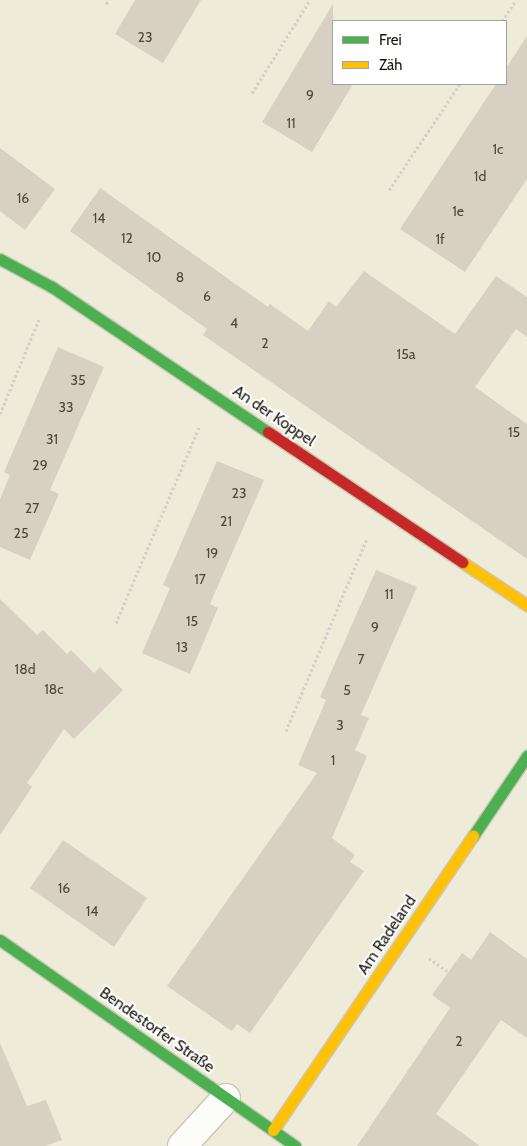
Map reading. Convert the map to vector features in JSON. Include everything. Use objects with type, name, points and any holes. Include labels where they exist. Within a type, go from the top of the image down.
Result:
[{"type":"street","name":"An der Koppel","points":[[0,259],[52,287],[527,605]]},
{"type":"street","name":"Am Radeland","points":[[273,1130],[527,756]]},
{"type":"street","name":"Bendestorfer Straße","points":[[0,940],[295,1146]]},
{"type":"street","points":[[182,1146],[226,1098]]},
{"type":"path","points":[[106,4],[109,0]]},
{"type":"path","points":[[252,93],[310,0]]},
{"type":"path","points":[[503,20],[516,0]]},
{"type":"path","points":[[389,190],[459,85]]},
{"type":"path","points":[[0,414],[52,287]]},
{"type":"path","points":[[116,623],[213,395]]},
{"type":"path","points":[[286,731],[380,507]]},
{"type":"building","points":[[135,0],[201,0],[163,63],[115,34]]},
{"type":"building","points":[[333,4],[332,85],[352,85],[312,152],[262,122]]},
{"type":"building","points":[[527,36],[527,179],[465,272],[400,229],[495,85],[507,85],[507,66]]},
{"type":"building","points":[[0,148],[55,189],[25,230],[0,211]]},
{"type":"building","points":[[100,188],[268,307],[270,304],[308,331],[329,301],[336,307],[364,271],[455,334],[496,276],[527,297],[527,337],[516,329],[475,387],[527,424],[527,559],[203,335],[207,329],[70,231]]},
{"type":"building","points":[[58,347],[104,367],[50,490],[59,494],[30,560],[0,547],[0,499],[10,475],[4,472]]},
{"type":"building","points":[[217,461],[264,480],[210,604],[218,608],[190,674],[142,653],[170,588],[163,585]]},
{"type":"building","points":[[376,570],[417,587],[361,715],[369,718],[355,750],[367,756],[332,838],[355,855],[350,862],[364,871],[250,1033],[237,1024],[232,1031],[167,986],[317,773],[298,765],[326,700],[320,697]]},
{"type":"building","points":[[0,599],[37,635],[43,630],[67,654],[71,650],[94,673],[100,667],[123,690],[74,739],[64,729],[27,783],[32,787],[0,835]]},
{"type":"building","points":[[63,840],[147,898],[114,947],[30,888]]},
{"type":"building","points":[[490,932],[527,959],[527,1038],[501,1020],[436,1114],[480,1146],[357,1146],[450,1008],[432,995],[462,953],[471,960]]},
{"type":"building","points":[[0,1043],[27,1106],[46,1100],[62,1140],[45,1146],[0,1146]]},
{"type":"traffic: fast","points":[[0,259],[52,287],[268,432]]},
{"type":"traffic: fast","points":[[473,836],[527,756]]},
{"type":"traffic: fast","points":[[0,940],[295,1146]]},
{"type":"traffic: slow","points":[[462,562],[527,605]]},
{"type":"traffic: slow","points":[[273,1130],[473,836]]},
{"type":"traffic: jam","points":[[268,432],[462,562]]}]
